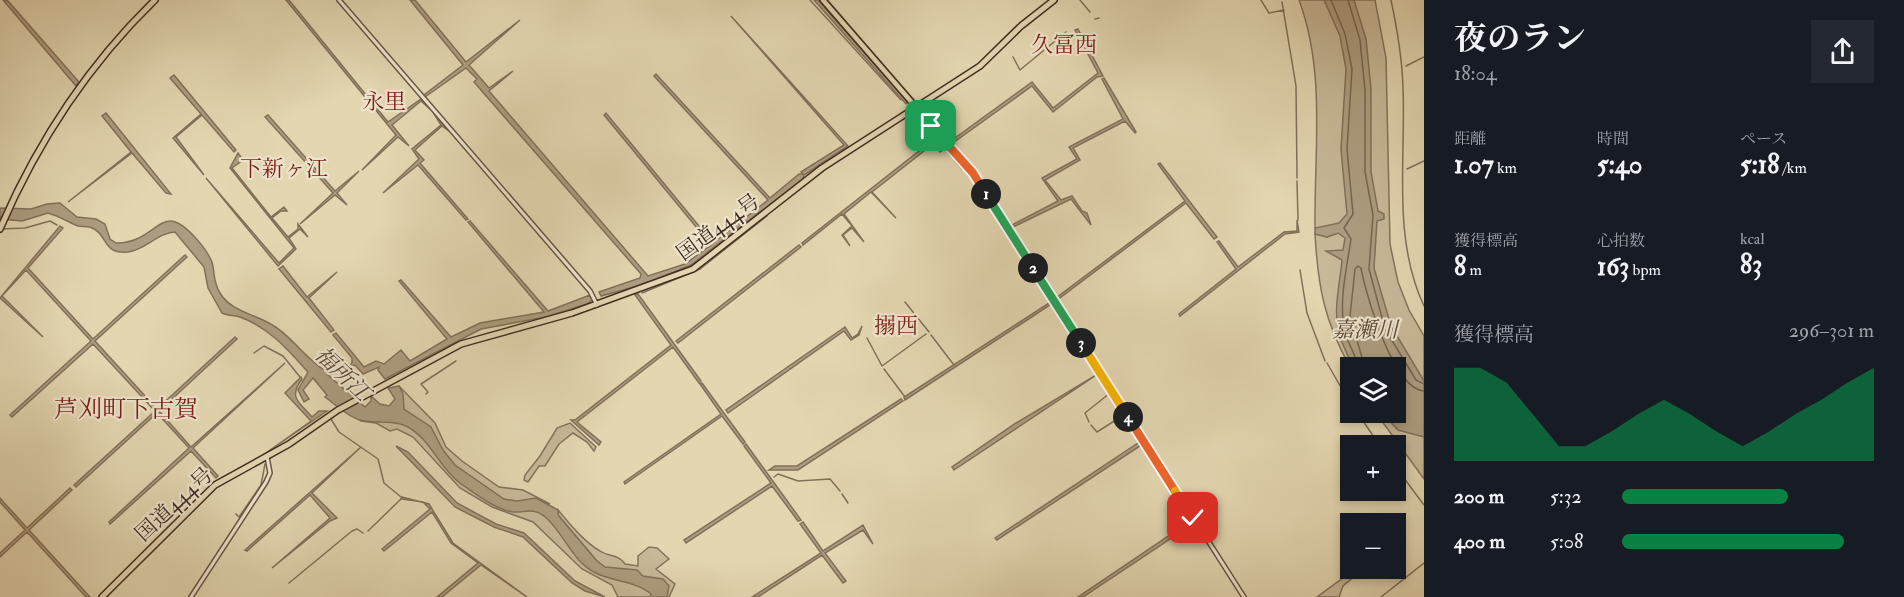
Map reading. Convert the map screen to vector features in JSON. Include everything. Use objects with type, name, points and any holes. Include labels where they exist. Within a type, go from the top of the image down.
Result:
[{"type":"highway","points":[[0,229],[41,145],[77,89],[123,33],[155,0]]},
{"type":"highway","name":"国道444号","points":[[102,597],[215,486],[243,468],[267,457],[358,398],[461,344],[597,305],[693,269],[822,168],[980,66],[1021,26],[1054,0]]},
{"type":"main road","points":[[823,0],[915,106]]},
{"type":"street","points":[[339,0],[590,291],[597,305]]},
{"type":"street","points":[[915,106],[973,173],[1244,597]]},
{"type":"street","points":[[191,597],[266,482],[270,473],[267,457]]},
{"type":"shaded area","points":[[1299,0],[1329,0],[1343,36],[1349,73],[1350,219],[1329,228],[1315,228],[1316,84],[1313,55]]},
{"type":"shaded area","points":[[1349,0],[1375,0],[1386,58],[1390,244],[1398,282],[1409,310],[1424,336],[1424,401],[1406,381],[1406,357],[1375,357],[1373,213]]},
{"type":"shaded area","points":[[1338,233],[1348,235],[1346,258],[1354,357],[1345,357],[1324,303],[1318,271],[1315,234],[1327,237]]},
{"type":"shaded area","points":[[399,386],[435,423],[446,447],[462,461],[499,487],[523,490],[550,504],[505,501],[457,469],[403,411],[393,388]]},
{"type":"shaded area","points":[[351,414],[414,426],[439,459],[497,504],[543,510],[586,564],[647,585],[653,597],[618,597],[612,585],[582,569],[533,522],[492,507],[460,488],[413,437],[397,429],[390,431],[376,423],[361,421]]},
{"type":"shaded area","points":[[1406,420],[1424,429],[1424,479],[1406,454],[1406,435],[1392,435],[1383,423],[1406,423]]},
{"type":"shaded area","points":[[570,423],[596,447],[594,451],[587,442],[573,433],[559,444],[545,466],[539,466],[528,482],[524,480],[525,475],[557,428]]},
{"type":"shaded area","points":[[558,510],[594,547],[625,564],[638,566],[638,556],[649,547],[657,548],[669,559],[656,569],[675,584],[669,597],[602,567],[558,515]]},
{"type":"shaded area","points":[[1341,579],[1351,579],[1343,586],[1339,597],[1317,597]]},
{"type":"water","points":[[3,0],[8,1],[79,82],[76,86]]},
{"type":"water","points":[[286,0],[289,0],[388,122],[421,99],[431,110],[421,101],[392,125],[409,146],[398,137],[362,170],[396,135]]},
{"type":"water","points":[[410,0],[415,0],[466,62],[520,20],[469,65],[489,88],[513,71],[489,91],[648,276],[685,264],[711,245],[604,115],[606,113],[713,243],[768,200],[654,76],[656,74],[770,198],[799,174],[803,174],[801,172],[844,145],[731,16],[848,146],[804,175],[803,179],[691,265],[645,284],[601,296],[599,292],[640,278],[641,274],[474,82],[477,79],[466,68],[425,97],[424,95],[463,65]]},
{"type":"water","points":[[814,0],[818,0],[908,102],[906,104]]},
{"type":"water","name":"嘉瀬川","points":[[1324,0],[1354,0],[1366,39],[1371,89],[1371,172],[1378,211],[1384,214],[1384,219],[1377,221],[1374,268],[1391,326],[1424,381],[1424,437],[1398,430],[1391,423],[1406,423],[1406,357],[1348,357],[1341,340],[1337,318],[1342,260],[1326,251],[1343,250],[1345,238],[1338,233],[1327,237],[1315,234],[1315,228],[1339,223],[1347,214],[1341,149],[1346,69],[1340,36]]},
{"type":"water","points":[[1078,29],[1103,76],[1097,77],[1053,112],[1032,86],[950,145],[948,143],[1032,82],[1053,108],[1098,73],[1075,30]]},
{"type":"water","points":[[174,75],[236,150],[234,152],[202,115],[176,137],[204,175],[173,138],[201,114],[170,78]]},
{"type":"water","points":[[1104,78],[1136,132],[1125,121],[1073,148],[1080,160],[1045,180],[1061,200],[1072,196],[1082,211],[1087,213],[1091,225],[1071,199],[1011,228],[1010,226],[1058,201],[1042,178],[1077,159],[1069,147],[1123,119],[1102,79]]},
{"type":"water","points":[[433,112],[449,131],[442,126],[415,150],[424,160],[420,163],[468,219],[466,220],[418,165],[383,193],[419,159],[412,149],[441,125]]},
{"type":"water","points":[[106,113],[171,194],[166,193],[132,153],[68,202],[131,152],[102,116]]},
{"type":"water","points":[[268,115],[335,191],[359,171],[337,193],[347,205],[335,195],[300,224],[333,193],[265,117]]},
{"type":"water","points":[[933,140],[943,150],[940,152],[933,144],[872,192],[896,218],[871,192],[844,214],[864,242],[852,228],[843,235],[850,246],[842,235],[852,226],[842,214],[803,245],[802,243]]},
{"type":"water","points":[[238,153],[243,160],[232,168],[271,217],[284,207],[287,211],[281,211],[272,218],[288,237],[298,229],[298,224],[308,237],[300,229],[289,238],[296,249],[278,266],[206,178],[279,263],[294,248],[230,168]]},
{"type":"water","points":[[1160,163],[1217,237],[1214,239],[1186,203],[1057,300],[1056,298],[1185,201],[1158,164]]},
{"type":"water","points":[[60,203],[77,217],[96,219],[105,224],[110,239],[116,243],[134,240],[165,222],[176,222],[195,237],[209,257],[216,285],[225,299],[237,309],[281,331],[313,362],[326,371],[347,368],[352,363],[352,358],[333,335],[336,333],[364,367],[376,361],[384,364],[401,350],[410,361],[447,339],[399,281],[401,280],[451,337],[480,323],[544,312],[468,222],[470,221],[548,311],[590,295],[592,300],[587,304],[546,317],[481,329],[385,379],[378,370],[379,367],[363,374],[355,365],[348,369],[352,374],[350,376],[342,370],[328,375],[365,407],[371,401],[371,396],[380,404],[389,406],[395,399],[388,388],[399,386],[403,394],[404,409],[431,427],[443,450],[455,465],[504,499],[517,501],[536,498],[558,510],[558,515],[596,560],[605,567],[637,570],[643,576],[663,579],[669,586],[667,597],[650,597],[651,594],[638,586],[603,576],[588,568],[544,516],[533,511],[506,511],[480,497],[454,478],[423,439],[408,427],[396,423],[365,421],[351,416],[325,397],[327,395],[313,378],[303,390],[309,399],[304,402],[298,390],[308,372],[294,356],[261,327],[240,317],[222,313],[208,288],[204,267],[175,232],[163,235],[134,251],[119,252],[109,247],[101,235],[92,228],[78,226],[48,213],[22,221],[0,219],[0,208],[31,209]]},
{"type":"water","points":[[1297,220],[1299,232],[1285,234],[1180,316],[1179,314],[1236,269],[1217,242],[1219,241],[1238,267],[1284,232],[1297,231]]},
{"type":"water","points":[[60,226],[63,228],[28,268],[93,339],[185,255],[187,257],[95,341],[157,409],[235,337],[237,339],[159,411],[191,447],[285,363],[193,448],[218,476],[216,478],[191,451],[110,524],[109,522],[189,448],[157,413],[76,487],[74,485],[155,411],[93,344],[12,417],[10,415],[91,341],[26,270],[2,296],[43,337],[0,298]]},
{"type":"water","points":[[799,245],[801,247],[678,343],[676,341]]},
{"type":"water","points":[[283,266],[307,297],[337,272],[309,298],[334,330],[331,332],[279,269]]},
{"type":"water","points":[[638,294],[701,381],[699,383],[673,347],[577,422],[601,442],[599,445],[571,420],[575,420],[671,345],[635,295]]},
{"type":"water","points":[[1052,301],[1053,303],[905,400],[904,397]]},
{"type":"water","points":[[862,326],[859,335],[851,340],[844,331],[728,413],[726,410],[845,327],[852,338],[858,334]]},
{"type":"water","points":[[1098,374],[954,470],[952,467],[1016,423]]},
{"type":"water","points":[[301,377],[296,391],[299,403],[312,417],[319,411],[327,411],[263,455],[311,421],[285,393]]},
{"type":"water","points":[[702,383],[745,442],[743,444],[722,416],[625,484],[624,482],[721,414],[700,384]]},
{"type":"water","points":[[901,399],[903,401],[798,470],[769,470],[775,466],[797,466]]},
{"type":"water","points":[[1141,441],[1143,444],[997,540],[995,538]]},
{"type":"water","points":[[746,444],[801,520],[798,521],[772,486],[686,543],[684,540],[771,483],[744,446]]},
{"type":"water","points":[[396,446],[408,452],[457,503],[496,524],[524,533],[575,581],[605,597],[585,591],[572,583],[523,537],[494,527],[455,507]]},
{"type":"water","points":[[361,447],[312,493],[337,518],[330,521],[272,568],[330,518],[310,495],[247,551],[245,550]]},
{"type":"water","points":[[70,488],[72,490],[29,530],[90,597],[86,597],[27,532],[0,557],[0,553],[25,530],[0,502],[0,498],[27,528]]},
{"type":"water","points":[[424,503],[429,504],[453,543],[527,597],[481,565],[442,597],[437,597],[478,563],[451,543],[432,512],[384,551],[382,549],[430,509]]},
{"type":"water","points":[[1192,520],[1194,523],[1083,597],[1078,597]]},
{"type":"water","points":[[803,522],[823,551],[863,525],[873,544],[863,530],[825,553],[846,581],[843,583],[822,555],[758,597],[752,597],[821,553],[800,524]]},
{"type":"waterway","points":[[810,0],[901,100]]},
{"type":"waterway","points":[[1080,0],[1090,12]]},
{"type":"waterway","points":[[1261,0],[1269,13],[1284,10]]},
{"type":"waterway","points":[[1391,0],[1402,76],[1404,226],[1414,280],[1424,306]]},
{"type":"waterway","points":[[1282,2],[1296,86],[1297,178]]},
{"type":"waterway","points":[[1095,19],[1099,18]]},
{"type":"waterway","points":[[1013,57],[1020,70],[1066,32]]},
{"type":"waterway","points":[[1406,66],[1424,57]]},
{"type":"waterway","points":[[915,115],[962,169]]},
{"type":"waterway","points":[[1407,169],[1424,161]]},
{"type":"waterway","points":[[969,165],[973,171]]},
{"type":"waterway","points":[[1297,181],[1298,220]]},
{"type":"waterway","points":[[642,293],[700,269],[767,216]]},
{"type":"waterway","points":[[1,229],[25,228],[50,221],[57,225]]},
{"type":"waterway","points":[[1300,270],[1307,313],[1325,361]]},
{"type":"waterway","points":[[905,302],[929,332]]},
{"type":"waterway","points":[[867,338],[882,366],[926,334]]},
{"type":"waterway","points":[[931,335],[954,365]]},
{"type":"waterway","points":[[254,353],[264,346],[283,356],[300,377]]},
{"type":"waterway","points":[[426,394],[428,392],[421,384],[456,361]]},
{"type":"waterway","points":[[1327,363],[1340,386]]},
{"type":"waterway","points":[[884,369],[905,397]]},
{"type":"waterway","points":[[1089,422],[1085,413],[1110,393],[1098,376]]},
{"type":"waterway","points":[[1091,425],[1097,432],[1119,418]]},
{"type":"waterway","points":[[331,419],[339,432],[378,459],[384,483],[401,497]]},
{"type":"waterway","points":[[1364,423],[1373,435]]},
{"type":"waterway","points":[[1153,452],[1170,478]]},
{"type":"waterway","points":[[236,514],[239,517],[261,485],[265,464]]},
{"type":"waterway","points":[[774,477],[778,474],[798,481],[830,479],[840,491]]},
{"type":"waterway","points":[[1171,480],[1221,558]]},
{"type":"waterway","points":[[1406,481],[1424,505]]},
{"type":"waterway","points":[[842,494],[848,503]]},
{"type":"waterway","points":[[368,531],[402,498]]},
{"type":"waterway","points":[[289,583],[352,531],[357,529],[363,533]]},
{"type":"waterway","points":[[1381,597],[1424,563]]},
{"type":"waterway","points":[[1240,589],[1246,597]]},
{"type":"district","name":"久冨西","points":[[1064,44]]},
{"type":"district","name":"永里","points":[[384,101]]},
{"type":"district","name":"下新ヶ江","points":[[284,168]]},
{"type":"district","name":"搦西","points":[[896,325]]},
{"type":"district","name":"芦刈町下古賀","points":[[126,409]]},
{"type":"route","points":[[931,126],[973,173],[1193,518]]},
{"type":"water label","name":"福所江","points":[[343,373]]}]
